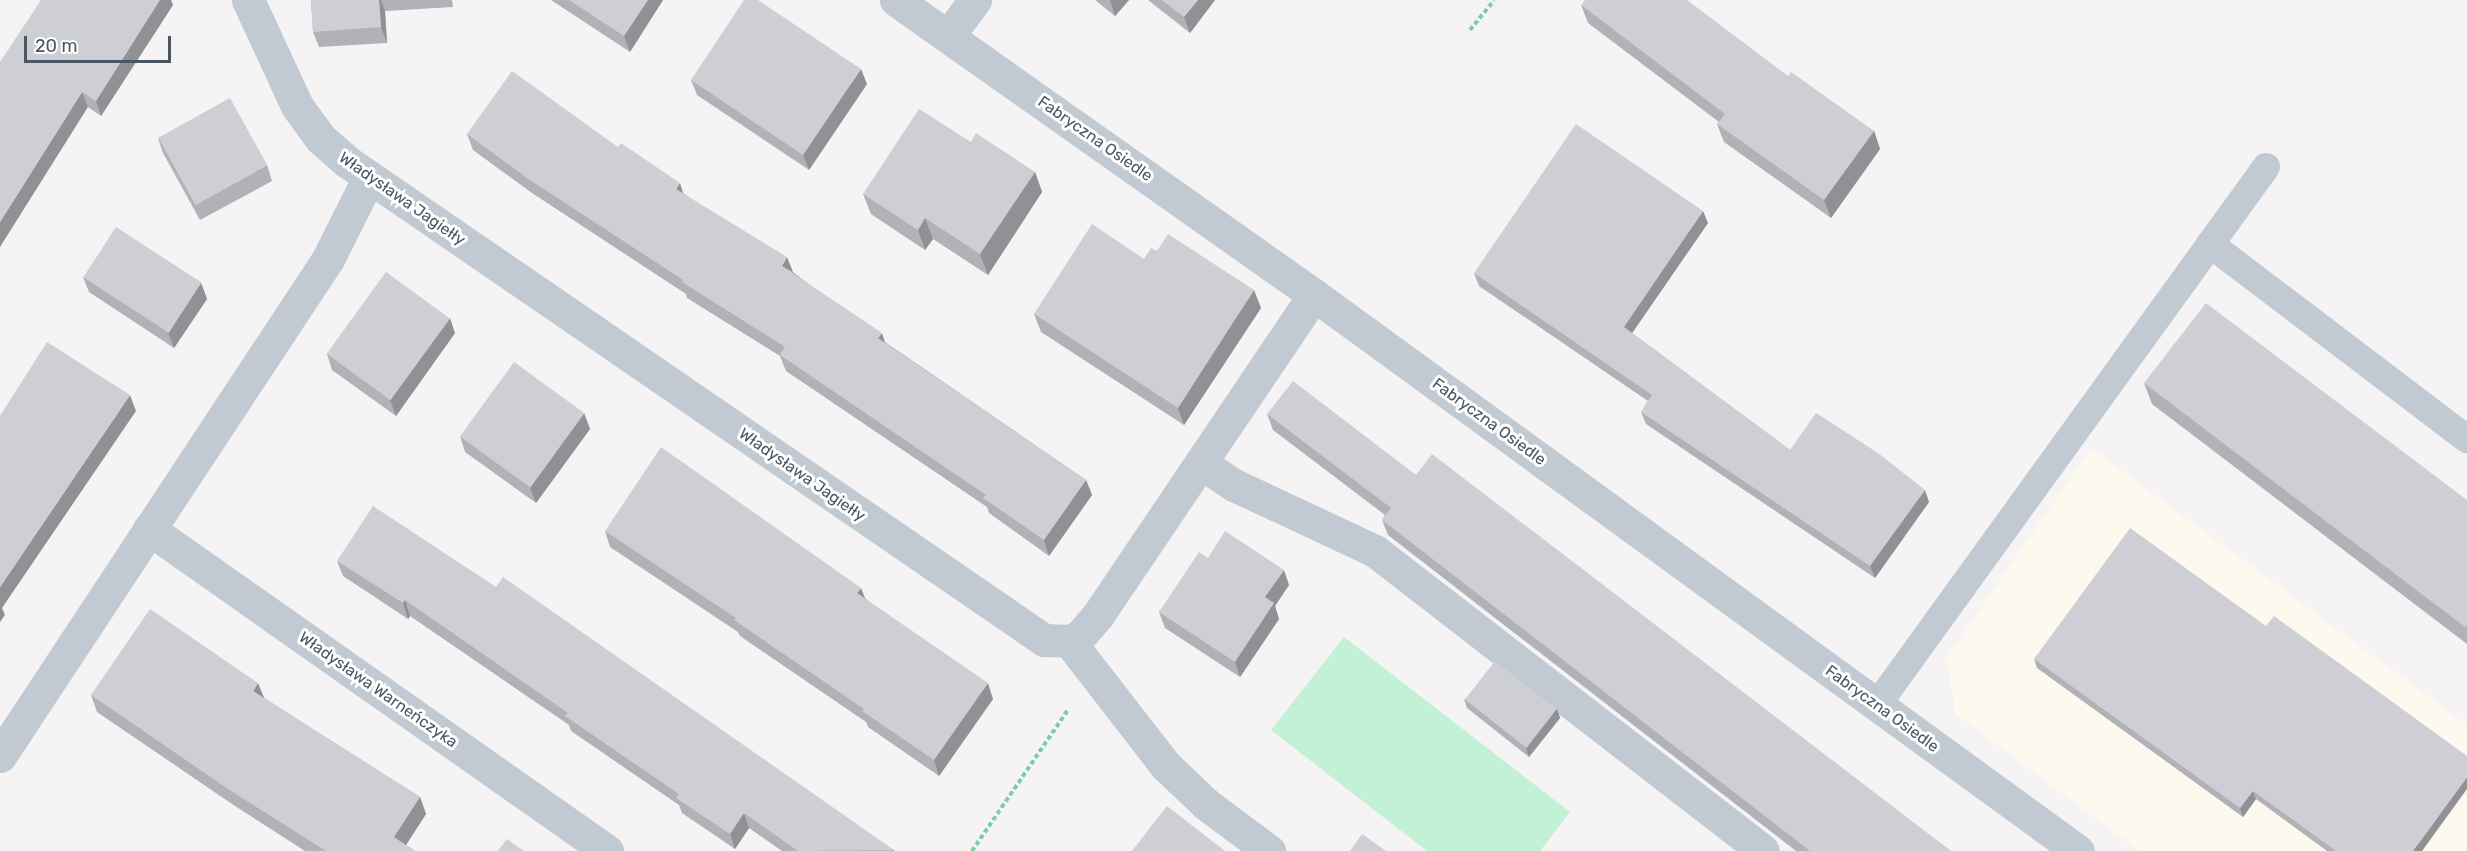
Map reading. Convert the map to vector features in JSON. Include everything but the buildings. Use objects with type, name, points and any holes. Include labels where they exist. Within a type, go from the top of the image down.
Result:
[{"type":"street","name":"Władysława Jagiełły","points":[[248,0],[292,95],[310,125],[330,148],[1036,636],[1051,641],[1069,641]]},
{"type":"street","name":"Fabryczna Osiedle","points":[[896,0],[1314,295],[2078,851]]},
{"type":"street","points":[[948,36],[975,0]]},
{"type":"street","points":[[0,756],[328,259],[369,177]]},
{"type":"street","points":[[1269,851],[1184,785],[1166,766],[1069,641],[1079,637],[1098,615],[1314,295]]},
{"type":"street","points":[[1201,463],[1234,485],[1346,535],[1382,556],[1763,851]]},
{"type":"street","name":"Władysława Warneńczyka","points":[[149,529],[607,851]]},
{"type":"lane","points":[[1877,705],[2266,167]]},
{"type":"lane","points":[[2210,244],[2467,439]]},
{"type":"path","points":[[1470,30],[1494,0]]},
{"type":"path","points":[[972,851],[1095,674]]},
{"type":"shaded area","points":[[2091,448],[2467,725],[2467,851],[2140,851],[1955,713],[1947,657]]},
{"type":"green space","points":[[1344,637],[1570,812],[1540,851],[1427,851],[1271,730]]}]
